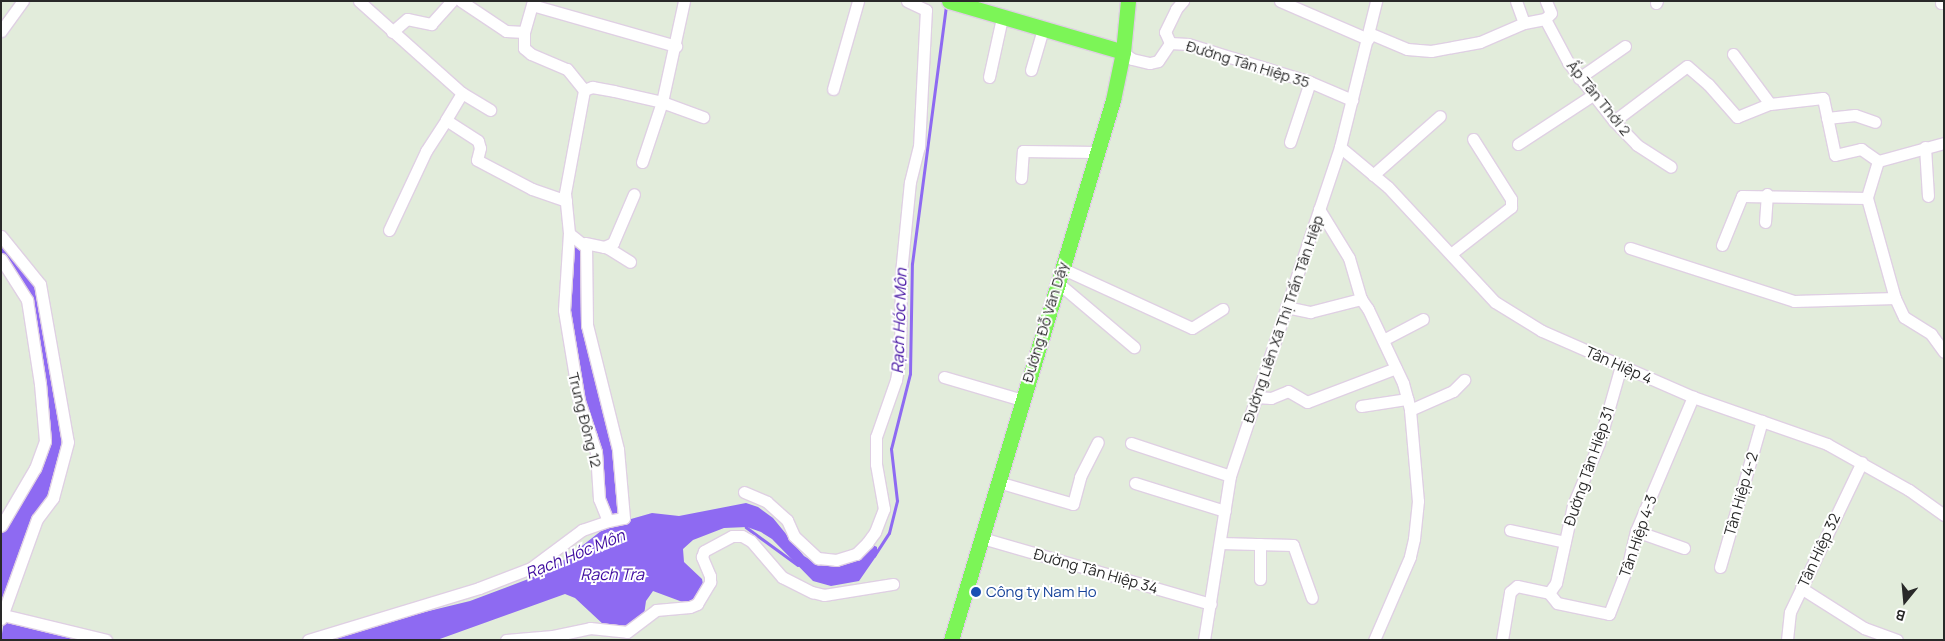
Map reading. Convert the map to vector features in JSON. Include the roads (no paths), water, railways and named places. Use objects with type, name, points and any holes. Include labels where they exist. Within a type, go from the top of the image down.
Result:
[{"type":"main road","points":[[949,1],[1123,52]]},
{"type":"main road","name":"Đường Đỗ Văn Dậy","points":[[951,640],[1096,152],[1123,52],[1128,1]]},
{"type":"street","points":[[1,31],[23,1]]},
{"type":"street","points":[[359,1],[462,93],[490,110]]},
{"type":"street","points":[[392,32],[406,19],[431,24],[452,1]]},
{"type":"street","points":[[461,1],[506,31],[524,32]]},
{"type":"street","points":[[642,162],[662,102],[676,46],[684,1]]},
{"type":"street","points":[[834,89],[858,1]]},
{"type":"street","points":[[744,492],[767,502],[788,520],[794,536],[818,558],[836,560],[856,554],[875,532],[884,509],[876,464],[876,437],[896,380],[900,357],[900,273],[910,182],[919,147],[926,10],[907,1]]},
{"type":"street","points":[[1170,43],[1166,32],[1176,9],[1183,1]]},
{"type":"street","points":[[1280,1],[1368,36],[1407,49],[1431,51],[1480,42],[1524,22],[1545,19],[1551,13],[1546,1]]},
{"type":"street","name":"Đường Liên Xã Thị Trấn Tân Hiệp","points":[[1204,640],[1230,476],[1340,147],[1376,1]]},
{"type":"street","points":[[1516,1],[1524,22]]},
{"type":"street","points":[[676,46],[532,3],[524,32],[524,48],[531,54],[568,70],[584,90],[592,87],[662,102],[703,117]]},
{"type":"street","points":[[989,77],[1002,18]]},
{"type":"street","name":"Ấp Tân Thới 2","points":[[1545,19],[1579,78],[1614,121],[1637,145],[1671,167]]},
{"type":"street","points":[[1031,70],[1043,29]]},
{"type":"street","name":"Đường Tân Hiệp 35","points":[[1123,52],[1132,59],[1150,63],[1158,61],[1170,43],[1188,44],[1310,82],[1352,100]]},
{"type":"street","points":[[1579,78],[1625,46]]},
{"type":"street","points":[[1733,54],[1770,104]]},
{"type":"street","points":[[1614,121],[1687,66],[1708,84],[1736,117],[1770,104],[1823,98],[1835,155],[1861,149],[1878,161]]},
{"type":"street","points":[[1290,142],[1310,82]]},
{"type":"street","name":"Trung Đông 12","points":[[584,90],[566,200],[569,233],[564,310],[579,401],[596,452],[599,499],[608,521]]},
{"type":"street","points":[[389,230],[426,151],[462,93]]},
{"type":"street","points":[[1518,144],[1593,95]]},
{"type":"street","points":[[1827,118],[1855,115],[1875,122]]},
{"type":"street","points":[[1373,175],[1440,116]]},
{"type":"street","points":[[446,120],[478,141],[480,148],[477,160],[532,190],[566,200]]},
{"type":"street","points":[[1452,253],[1511,208],[1511,198],[1473,139]]},
{"type":"street","points":[[1878,161],[1944,143]]},
{"type":"street","name":"Tân Hiệp 4","points":[[1340,147],[1373,175],[1452,253],[1496,302],[1542,331],[1693,397],[1826,444],[1862,462],[1944,515]]},
{"type":"street","points":[[1925,147],[1928,196]]},
{"type":"street","points":[[1021,178],[1024,151],[1096,152]]},
{"type":"street","points":[[1878,161],[1867,198],[1895,298],[1904,318],[1931,334],[1944,352]]},
{"type":"street","points":[[604,247],[613,243],[634,194]]},
{"type":"street","points":[[1722,245],[1742,196],[1767,194],[1867,198]]},
{"type":"street","points":[[1765,222],[1767,194]]},
{"type":"street","points":[[1320,209],[1349,258],[1360,300],[1383,340],[1396,368],[1410,410],[1418,501],[1414,539],[1410,557],[1374,640]]},
{"type":"street","points":[[569,233],[585,243],[604,247],[630,262]]},
{"type":"street","points":[[1,236],[40,284],[68,436],[53,498],[37,519],[2,617],[106,640]]},
{"type":"street","points":[[308,640],[439,602],[531,568],[582,530],[608,521],[624,518],[618,449],[586,325],[585,243]]},
{"type":"street","points":[[1630,248],[1794,301],[1895,298]]},
{"type":"street","points":[[1,259],[27,300],[40,384],[45,441],[35,468],[1,526]]},
{"type":"street","points":[[1059,275],[1192,328],[1223,309]]},
{"type":"street","points":[[1059,275],[1134,347]]},
{"type":"street","points":[[1286,307],[1310,312],[1360,300]]},
{"type":"street","points":[[1383,340],[1423,319]]},
{"type":"street","name":"Đường Tân Hiệp 31","points":[[1549,594],[1556,583],[1573,505],[1599,443],[1621,366]]},
{"type":"street","points":[[1256,397],[1270,398],[1288,391],[1301,402],[1307,402],[1396,368]]},
{"type":"street","points":[[944,377],[1022,400]]},
{"type":"street","points":[[1410,410],[1453,391],[1464,380]]},
{"type":"street","name":"Tân Hiệp 4-3","points":[[1549,594],[1557,603],[1609,614],[1625,573],[1636,531],[1693,397]]},
{"type":"street","points":[[1361,406],[1407,399]]},
{"type":"street","name":"Tân Hiệp 4-2","points":[[1720,567],[1762,421]]},
{"type":"street","points":[[998,482],[1073,504],[1080,477],[1098,442]]},
{"type":"street","points":[[1131,442],[1230,476]]},
{"type":"street","name":"Tân Hiệp 32","points":[[1787,640],[1790,612],[1862,462]]},
{"type":"street","points":[[1135,484],[1224,511]]},
{"type":"street","points":[[1510,530],[1565,542]]},
{"type":"street","points":[[1636,531],[1684,548]]},
{"type":"street","points":[[506,640],[554,638],[590,628],[627,632],[656,610],[697,604],[710,582],[710,576],[702,557],[704,551],[732,536],[742,536],[751,541],[782,576],[812,592],[831,594],[893,584]]},
{"type":"street","name":"Đường Tân Hiệp 34","points":[[982,538],[1211,604]]},
{"type":"street","points":[[1220,543],[1292,545],[1312,598]]},
{"type":"street","points":[[1260,544],[1260,579]]},
{"type":"street","points":[[1502,640],[1510,592],[1517,586],[1549,594]]},
{"type":"street","points":[[1801,588],[1864,628],[1896,640]]},
{"type":"water","points":[[1,237],[38,288],[65,433],[51,493],[1,612],[1,534],[40,467],[46,449],[33,326],[1,255]]},
{"type":"water","points":[[573,240],[581,243],[581,276],[616,450],[621,511],[610,520],[599,503],[598,435],[584,404],[566,312]]},
{"type":"water","name":"Rạch Tra","points":[[746,503],[758,507],[773,518],[804,556],[819,565],[837,566],[851,561],[873,545],[877,547],[877,555],[859,581],[831,586],[813,581],[772,539],[761,532],[747,527],[724,528],[693,540],[683,549],[684,562],[702,579],[704,589],[700,596],[688,604],[653,591],[646,601],[644,615],[623,630],[604,625],[575,598],[565,594],[437,640],[330,640],[400,618],[470,601],[531,578],[564,560],[601,531],[631,519],[652,513],[679,516]]},
{"type":"water","points":[[4,621],[34,626],[96,640],[1,640]]},
{"type":"waterway","name":"Rạch Hóc Môn","points":[[874,556],[889,533],[897,501],[891,449],[910,374],[912,264],[946,5]]},
{"type":"waterway","name":"Rạch Hóc Môn","points":[[746,527],[798,565]]},
{"type":"place","name":"Công ty Nam Ho","points":[[976,592]]}]
